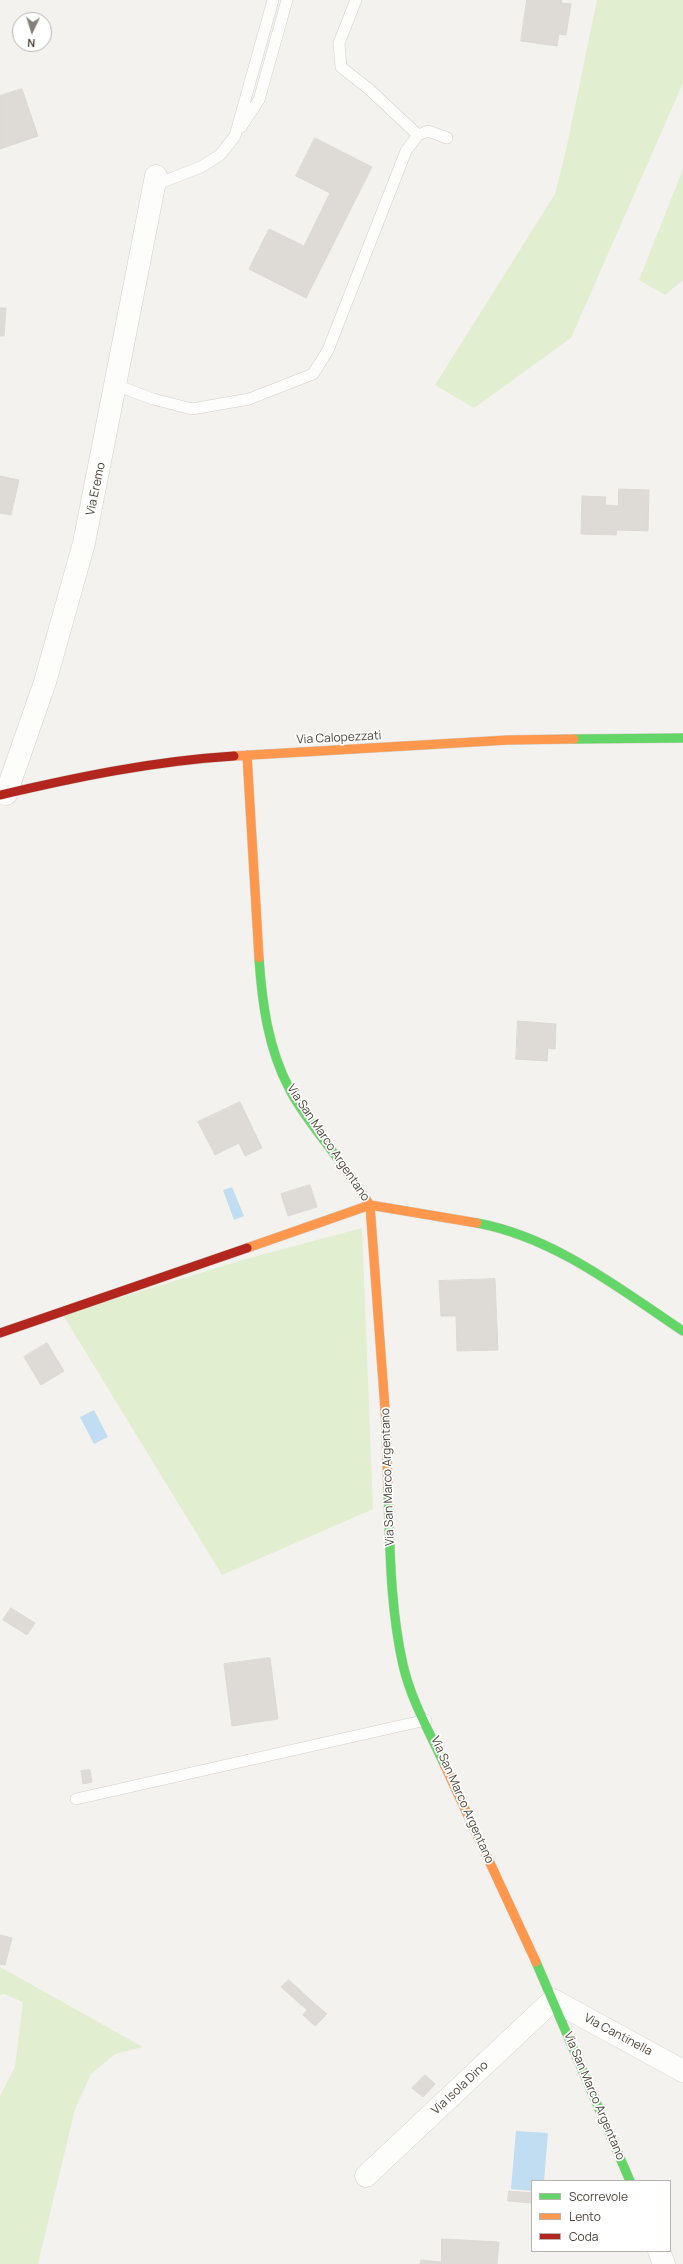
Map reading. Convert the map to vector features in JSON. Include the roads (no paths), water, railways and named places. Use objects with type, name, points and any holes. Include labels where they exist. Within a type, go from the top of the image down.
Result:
[{"type":"street","name":"Via Eremo","points":[[3,795],[45,682],[84,543],[155,180]]},
{"type":"street","name":"Via Calopezzati","points":[[3,795],[126,767],[177,760],[508,740],[683,738]]},
{"type":"street","name":"Via San Marco Argentano","points":[[247,755],[261,991],[271,1045],[289,1089],[370,1205],[386,1423],[392,1592],[403,1665],[412,1693],[426,1720],[553,2000],[630,2180]]},
{"type":"street","points":[[0,1333],[370,1205],[480,1224],[525,1238],[563,1255],[595,1273],[683,1331]]},
{"type":"street","name":"Via Cantinella","points":[[553,2000],[683,2071]]},
{"type":"street","name":"Via Isola Dino","points":[[366,2176],[553,2000]]},
{"type":"street","points":[[659,2252],[664,2264]]},
{"type":"lane","points":[[235,136],[273,0]]},
{"type":"lane","points":[[155,180],[201,167],[220,155],[235,136],[259,100],[287,0]]},
{"type":"lane","points":[[356,0],[339,43],[341,67],[370,90],[418,135]]},
{"type":"lane","points":[[116,385],[152,399],[192,409],[249,399],[313,374],[328,350],[406,152],[418,135],[428,131],[447,138]]},
{"type":"lane","points":[[76,1799],[426,1720]]},
{"type":"water","points":[[232,1187],[244,1216],[234,1220],[223,1190]]},
{"type":"water","points":[[94,1410],[108,1437],[94,1444],[80,1417]]},
{"type":"water","points":[[516,2131],[548,2133],[544,2180],[531,2180],[531,2191],[511,2189]]}]
